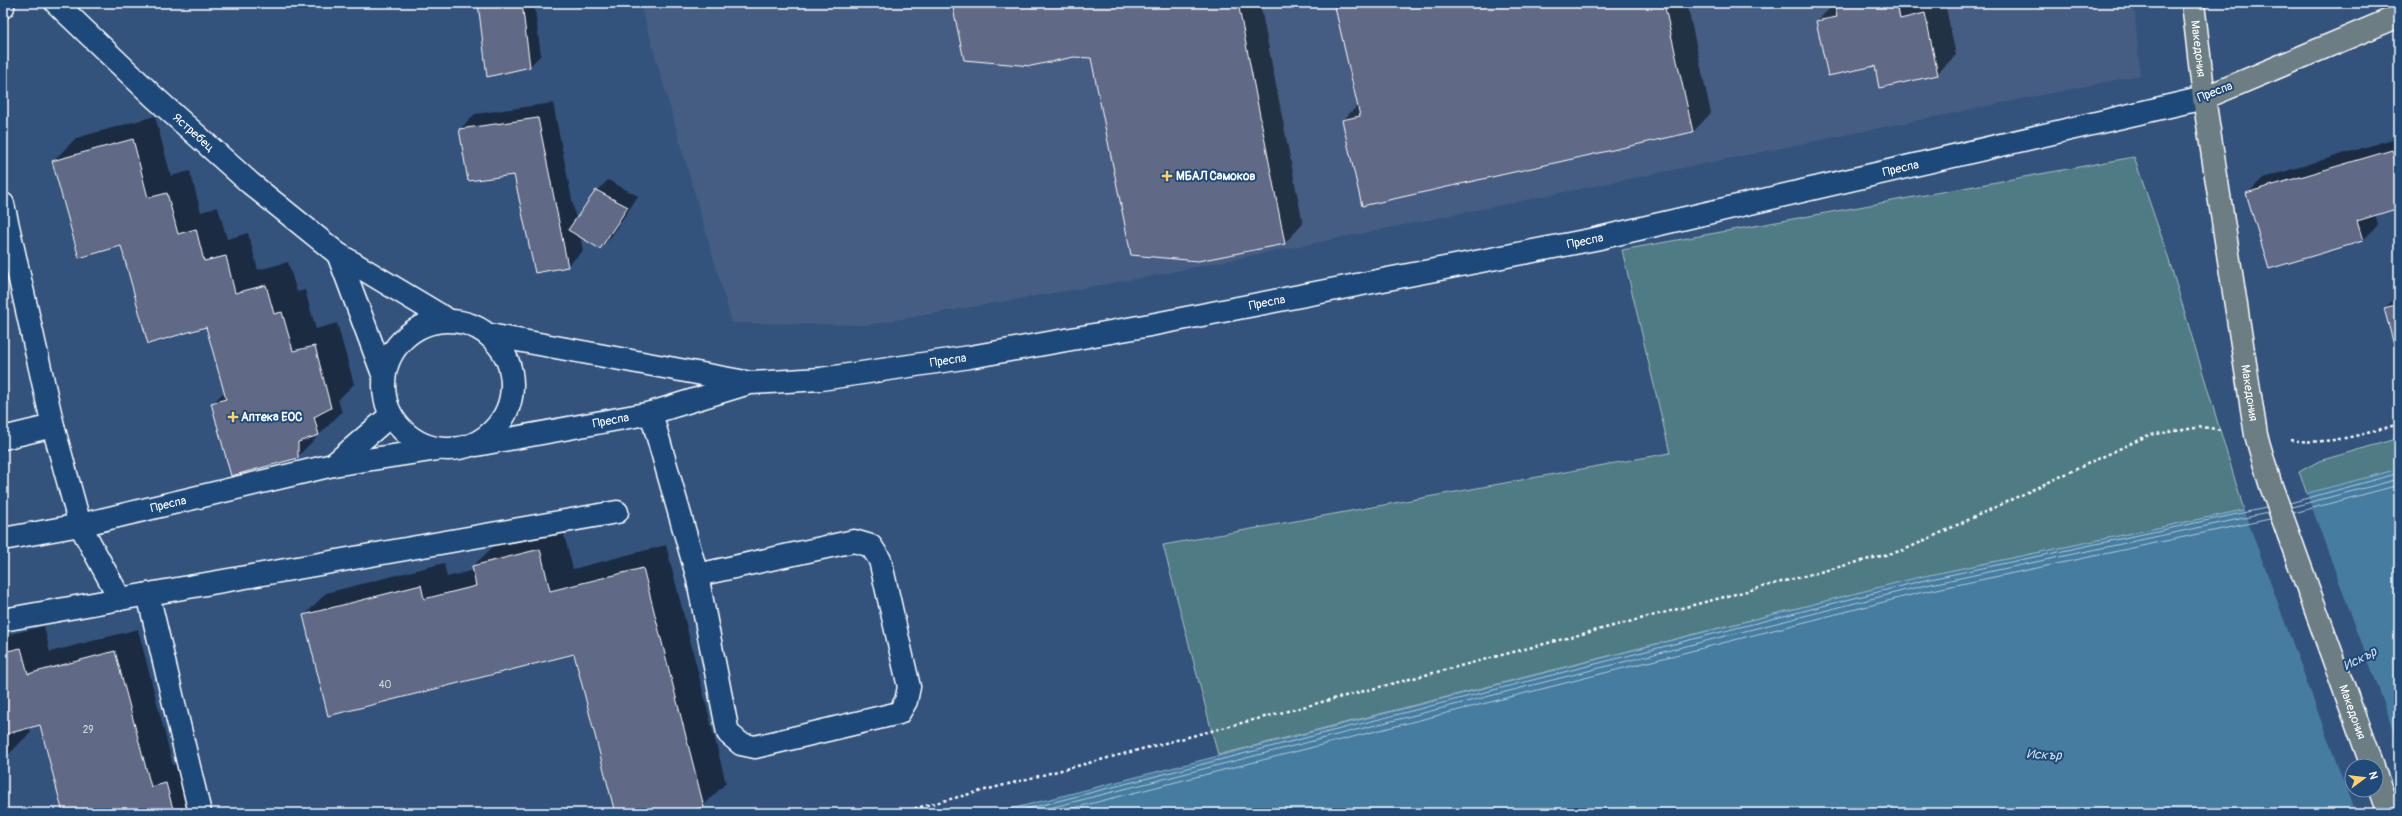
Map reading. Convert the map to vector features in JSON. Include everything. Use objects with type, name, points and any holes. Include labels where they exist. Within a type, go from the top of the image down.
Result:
[{"type":"main road","name":"Македония","points":[[2193,3],[2204,98],[2256,435],[2270,483],[2369,758]]},
{"type":"main road","name":"Преспа","points":[[2204,98],[2399,16]]},
{"type":"main road","points":[[2384,797],[2390,813]]},
{"type":"street","points":[[3,7],[4,3]]},
{"type":"street","name":"Ястребец","points":[[56,3],[181,122],[250,183],[338,254],[448,320]]},
{"type":"street","name":"Преспа","points":[[490,335],[751,383],[821,380],[970,357],[1579,242],[2204,98]]},
{"type":"street","points":[[3,204],[53,426],[80,525],[120,599]]},
{"type":"street","points":[[338,254],[384,377],[385,396],[391,415],[403,431],[419,443],[438,449],[453,450],[468,447],[486,438],[499,424],[509,407],[513,388],[511,369],[503,350],[490,335],[463,322],[448,320],[429,323],[413,331],[399,343],[389,359],[384,377]]},
{"type":"street","name":"Преспа","points":[[468,447],[651,413],[751,383]]},
{"type":"street","points":[[651,413],[697,575],[728,733],[741,744],[755,747],[899,713],[906,701],[909,687],[880,560],[871,546],[854,541],[697,575]]},
{"type":"street","name":"Преспа","points":[[333,465],[391,415]]},
{"type":"street","points":[[3,438],[53,426]]},
{"type":"street","name":"Преспа","points":[[3,539],[80,525],[333,465],[438,449]]},
{"type":"street","points":[[3,620],[617,512]]},
{"type":"street","points":[[148,594],[200,813]]},
{"type":"path","points":[[897,813],[1904,550],[2149,435],[2202,427],[2301,442],[2346,439],[2399,424]]},
{"type":"shaded area","name":"МБАЛ Самоков","points":[[640,3],[2134,3],[2140,75],[1147,277],[866,325],[732,323]]},
{"type":"green space","points":[[2134,157],[2165,247],[2244,510],[1920,577],[1218,755],[1163,545],[1670,453],[1622,250]]},
{"type":"green space","points":[[2399,438],[2399,469],[2307,494],[2299,472],[2319,461]]},
{"type":"water","name":"Искър","points":[[2399,469],[2399,813],[995,813],[1920,577],[2244,510]]},
{"type":"pier","points":[[2306,492],[2399,744],[2399,813],[2355,813],[2349,798],[2384,798],[2384,758],[2344,758],[2344,783],[2243,508]]},
{"type":"building","points":[[478,3],[522,3],[530,67],[487,77]]},
{"type":"building","points":[[952,3],[1238,3],[1285,244],[1198,261],[1131,255],[1091,58],[1074,57],[1031,66],[964,60]]},
{"type":"building","points":[[1334,3],[1664,3],[1693,132],[1362,206],[1342,120],[1360,116]]},
{"type":"building","points":[[1834,3],[1897,3],[1900,19],[1925,13],[1938,75],[1879,88],[1875,66],[1828,76],[1816,21],[1837,17]]},
{"type":"building","points":[[538,118],[568,267],[535,273],[514,175],[468,181],[459,129]]},
{"type":"building","points":[[133,139],[148,198],[167,193],[178,234],[196,229],[204,261],[226,256],[235,293],[266,285],[274,314],[282,312],[293,351],[315,346],[331,408],[314,417],[319,435],[298,442],[298,458],[231,476],[211,403],[226,399],[206,327],[148,344],[121,246],[79,258],[52,161]]},
{"type":"building","points":[[2392,150],[2399,172],[2399,208],[2357,221],[2363,241],[2269,269],[2246,193]]},
{"type":"building","points":[[596,190],[628,207],[600,249],[568,230]]},
{"type":"building","points":[[2399,304],[2399,364],[2384,308]]},
{"type":"building","points":[[540,549],[550,591],[643,568],[704,807],[680,813],[615,813],[574,654],[328,716],[303,615],[421,585],[424,599],[476,586],[472,566]]},
{"type":"building","points":[[21,648],[28,674],[115,651],[151,787],[166,783],[174,813],[63,813],[40,725],[3,735],[3,652]]},
{"type":"building","points":[[3,736],[8,756],[3,757]]},
{"type":"place","name":"МБАЛ Самоков","points":[[1167,176]]},
{"type":"place","name":"Аптека ЕОС","points":[[233,417]]}]
